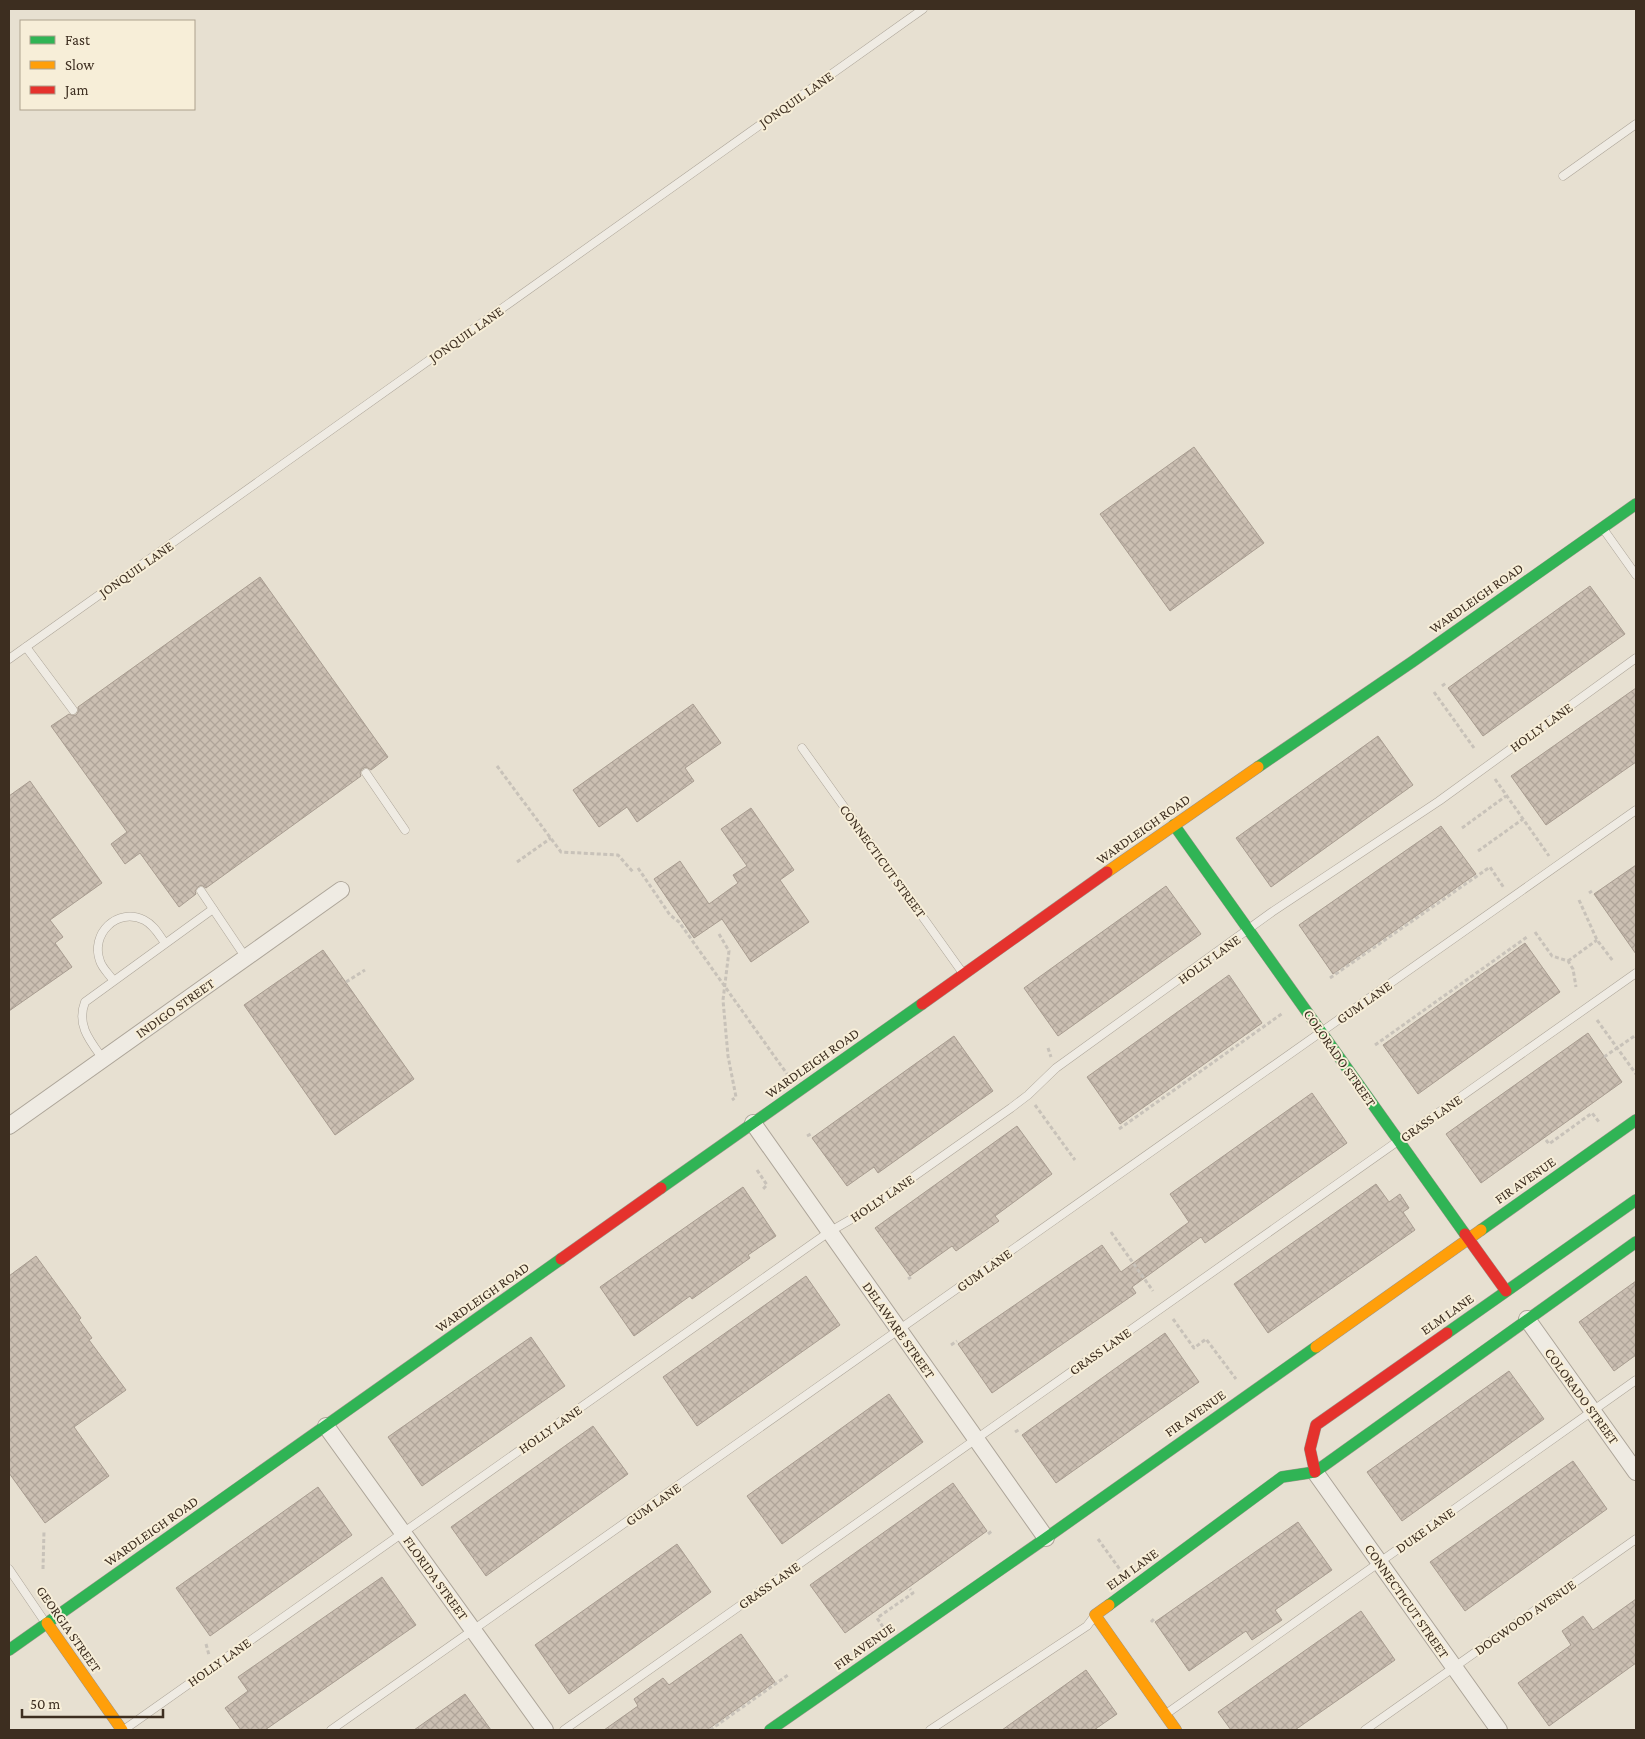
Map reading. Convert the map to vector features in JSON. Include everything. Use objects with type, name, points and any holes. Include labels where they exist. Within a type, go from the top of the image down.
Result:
[{"type":"street","name":"WARDLEIGH ROAD","points":[[9,1650],[1174,826],[1636,504]]},
{"type":"street","name":"COLORADO STREET","points":[[1174,826],[1506,1291]]},
{"type":"street","name":"INDIGO STREET","points":[[9,1126],[341,890]]},
{"type":"street","name":"FIR AVENUE","points":[[770,1730],[1046,1538],[1636,1120]]},
{"type":"street","name":"DELAWARE STREET","points":[[753,1123],[1046,1538]]},
{"type":"street","name":"ELM LANE","points":[[1315,1472],[1309,1452],[1310,1438],[1316,1425],[1636,1200]]},
{"type":"street","name":"ELM LANE","points":[[1095,1615],[1282,1477],[1315,1472],[1636,1242]]},
{"type":"street","name":"COLORADO STREET","points":[[1527,1319],[1636,1472]]},
{"type":"street","name":"FLORIDA STREET","points":[[326,1426],[545,1730]]},
{"type":"street","name":"CONNECTICUT STREET","points":[[1315,1472],[1499,1730]]},
{"type":"street","points":[[1095,1615],[1176,1730]]},
{"type":"street","name":"GEORGIA STREET","points":[[46,1623],[122,1730]]},
{"type":"lane","name":"JONQUIL LANE","points":[[9,660],[923,9]]},
{"type":"lane","points":[[1563,176],[1636,124]]},
{"type":"lane","points":[[1603,528],[1636,576]]},
{"type":"lane","points":[[26,647],[74,710]]},
{"type":"lane","name":"HOLLY LANE","points":[[122,1730],[829,1232],[862,1213],[1004,1114],[1028,1095],[1056,1068],[1272,912],[1439,801],[1636,658]]},
{"type":"lane","name":"CONNECTICUT STREET","points":[[802,748],[964,974]]},
{"type":"lane","points":[[366,773],[405,830]]},
{"type":"lane","name":"GUM LANE","points":[[331,1730],[1636,810]]},
{"type":"lane","points":[[201,891],[246,958]]},
{"type":"lane","points":[[102,1059],[84,1029],[82,1022],[85,1002],[213,909]]},
{"type":"lane","points":[[113,980],[102,965],[98,946],[102,931],[114,921],[128,917],[143,919],[155,928],[165,943]]},
{"type":"lane","name":"GRASS LANE","points":[[564,1730],[1636,973]]},
{"type":"lane","name":"DUKE LANE","points":[[1164,1715],[1636,1380]]},
{"type":"lane","name":"DOGWOOD AVENUE","points":[[1364,1730],[1636,1539]]},
{"type":"lane","name":"GEORGIA STREET","points":[[9,1569],[46,1623]]},
{"type":"lane","points":[[930,1730],[1087,1626],[1095,1615]]},
{"type":"path","points":[[1442,686],[1446,683]]},
{"type":"path","points":[[1434,692],[1474,748]]},
{"type":"path","points":[[497,766],[561,852],[618,855],[633,872]]},
{"type":"path","points":[[1496,779],[1549,856]]},
{"type":"path","points":[[1462,828],[1506,796]]},
{"type":"path","points":[[1478,851],[1523,819]]},
{"type":"path","points":[[517,862],[551,838]]},
{"type":"path","points":[[1330,978],[1490,867],[1505,888]]},
{"type":"path","points":[[638,868],[670,915],[679,922],[787,1074]]},
{"type":"path","points":[[1578,900],[1597,940],[1613,962]]},
{"type":"path","points":[[1535,932],[1552,956],[1568,961],[1573,970],[1576,987]]},
{"type":"path","points":[[719,934],[729,950],[723,1000],[728,1056],[736,1097],[732,1100]]},
{"type":"path","points":[[1375,1045],[1527,937]]},
{"type":"path","points":[[1568,961],[1597,940]]},
{"type":"path","points":[[346,982],[365,970]]},
{"type":"path","points":[[1119,1130],[1290,1008]]},
{"type":"path","points":[[1597,1020],[1636,1074]]},
{"type":"path","points":[[1604,1057],[1636,1035]]},
{"type":"path","points":[[1035,1105],[1075,1160]]},
{"type":"path","points":[[1546,1140],[1549,1144],[1592,1113]]},
{"type":"path","points":[[757,1170],[766,1185],[763,1189]]},
{"type":"path","points":[[1111,1232],[1153,1291]]},
{"type":"path","points":[[1173,1319],[1194,1348],[1206,1339],[1247,1394]]},
{"type":"path","points":[[952,1345],[957,1342]]},
{"type":"path","points":[[1016,1432],[1020,1429]]},
{"type":"path","points":[[988,1534],[993,1530]]},
{"type":"path","points":[[43,1569],[44,1532]]},
{"type":"path","points":[[1098,1539],[1123,1574]]},
{"type":"path","points":[[877,1618],[913,1593],[910,1589]]},
{"type":"path","points":[[710,1730],[788,1675]]},
{"type":"building","points":[[1194,447],[1264,543],[1170,611],[1100,514]]},
{"type":"building","points":[[260,577],[388,757],[371,770],[366,767],[362,769],[361,776],[206,888],[201,885],[198,887],[195,891],[196,894],[179,907],[140,853],[125,864],[111,844],[127,832],[51,726],[69,714],[76,715],[78,707]]},
{"type":"building","points":[[1590,586],[1625,634],[1483,736],[1448,688]]},
{"type":"building","points":[[1636,688],[1636,762],[1546,825],[1511,776]]},
{"type":"building","points":[[693,704],[721,743],[685,768],[694,781],[637,822],[627,807],[599,827],[573,790]]},
{"type":"building","points":[[1378,736],[1413,785],[1271,887],[1236,838]]},
{"type":"building","points":[[30,781],[102,883],[50,920],[63,937],[55,943],[72,967],[9,1011],[9,796]]},
{"type":"building","points":[[751,808],[794,870],[780,880],[809,922],[751,962],[722,919],[694,938],[654,879],[680,861],[709,904],[738,883],[733,875],[747,866],[721,829]]},
{"type":"building","points":[[1441,826],[1476,874],[1333,974],[1299,925]]},
{"type":"building","points":[[1636,865],[1636,954],[1594,894]]},
{"type":"building","points":[[1166,886],[1201,934],[1058,1036],[1024,988]]},
{"type":"building","points":[[1525,943],[1560,992],[1418,1094],[1383,1045]]},
{"type":"building","points":[[323,950],[414,1079],[335,1135],[244,1005]]},
{"type":"building","points":[[1229,975],[1262,1023],[1120,1124],[1087,1077]]},
{"type":"building","points":[[1588,1033],[1622,1082],[1481,1183],[1446,1134]]},
{"type":"building","points":[[954,1036],[993,1091],[878,1173],[874,1167],[847,1186],[812,1138]]},
{"type":"building","points":[[1312,1093],[1347,1143],[1205,1243],[1201,1237],[1132,1287],[1136,1293],[992,1393],[958,1344],[1102,1245],[1121,1272],[1189,1222],[1170,1194]]},
{"type":"building","points":[[1017,1126],[1052,1174],[995,1216],[999,1221],[956,1251],[952,1246],[910,1276],[875,1228]]},
{"type":"building","points":[[1376,1184],[1389,1202],[1400,1194],[1409,1208],[1403,1212],[1415,1230],[1268,1333],[1234,1284]]},
{"type":"building","points":[[743,1187],[776,1236],[748,1255],[750,1258],[692,1299],[690,1296],[634,1336],[600,1287]]},
{"type":"building","points":[[36,1256],[81,1318],[79,1320],[92,1338],[89,1340],[126,1390],[74,1427],[109,1476],[45,1523],[9,1473],[9,1276]]},
{"type":"building","points":[[806,1276],[840,1325],[697,1426],[663,1377]]},
{"type":"building","points":[[1636,1281],[1636,1355],[1614,1371],[1579,1322]]},
{"type":"building","points":[[1165,1333],[1199,1382],[1056,1483],[1022,1435]]},
{"type":"building","points":[[531,1337],[565,1386],[422,1486],[388,1437]]},
{"type":"building","points":[[1509,1371],[1544,1419],[1402,1521],[1367,1472]]},
{"type":"building","points":[[889,1394],[923,1442],[782,1544],[747,1496]]},
{"type":"building","points":[[593,1426],[628,1474],[486,1576],[451,1527]]},
{"type":"building","points":[[1573,1461],[1607,1509],[1465,1611],[1430,1562]]},
{"type":"building","points":[[953,1483],[987,1531],[845,1633],[810,1585]]},
{"type":"building","points":[[318,1487],[352,1535],[210,1636],[176,1588]]},
{"type":"building","points":[[1298,1522],[1332,1570],[1275,1610],[1282,1620],[1252,1640],[1246,1631],[1189,1671],[1155,1622]]},
{"type":"building","points":[[677,1544],[711,1592],[569,1694],[535,1645]]},
{"type":"building","points":[[382,1577],[416,1625],[265,1730],[241,1730],[225,1708],[248,1691],[238,1677]]},
{"type":"building","points":[[1636,1599],[1636,1663],[1549,1726],[1518,1683],[1571,1645],[1562,1631],[1583,1616],[1593,1630]]},
{"type":"building","points":[[1361,1611],[1395,1660],[1295,1730],[1231,1730],[1218,1712]]},
{"type":"building","points":[[741,1634],[775,1682],[707,1730],[604,1730],[638,1706],[634,1699],[663,1678],[669,1685]]},
{"type":"building","points":[[1086,1670],[1117,1714],[1094,1730],[1002,1730]]},
{"type":"building","points":[[465,1694],[491,1730],[414,1730]]},
{"type":"traffic: fast","points":[[1258,767],[1412,662],[1636,504]]},
{"type":"traffic: fast","points":[[1174,825],[1465,1234]]},
{"type":"traffic: fast","points":[[661,1188],[922,1004]]},
{"type":"traffic: fast","points":[[1481,1230],[1636,1120]]},
{"type":"traffic: fast","points":[[1447,1333],[1636,1200]]},
{"type":"traffic: fast","points":[[1109,1605],[1282,1477],[1315,1472],[1636,1242]]},
{"type":"traffic: fast","points":[[9,1650],[561,1259]]},
{"type":"traffic: fast","points":[[770,1730],[1316,1347]]},
{"type":"traffic: slow","points":[[1107,872],[1258,767]]},
{"type":"traffic: slow","points":[[1316,1347],[1481,1230]]},
{"type":"traffic: slow","points":[[1109,1605],[1095,1615],[1176,1730]]},
{"type":"traffic: slow","points":[[47,1623],[122,1730]]},
{"type":"traffic: jam","points":[[922,1004],[1107,872]]},
{"type":"traffic: jam","points":[[561,1259],[661,1188]]},
{"type":"traffic: jam","points":[[1465,1234],[1506,1291]]},
{"type":"traffic: jam","points":[[1315,1472],[1310,1449],[1316,1425],[1447,1333]]}]
